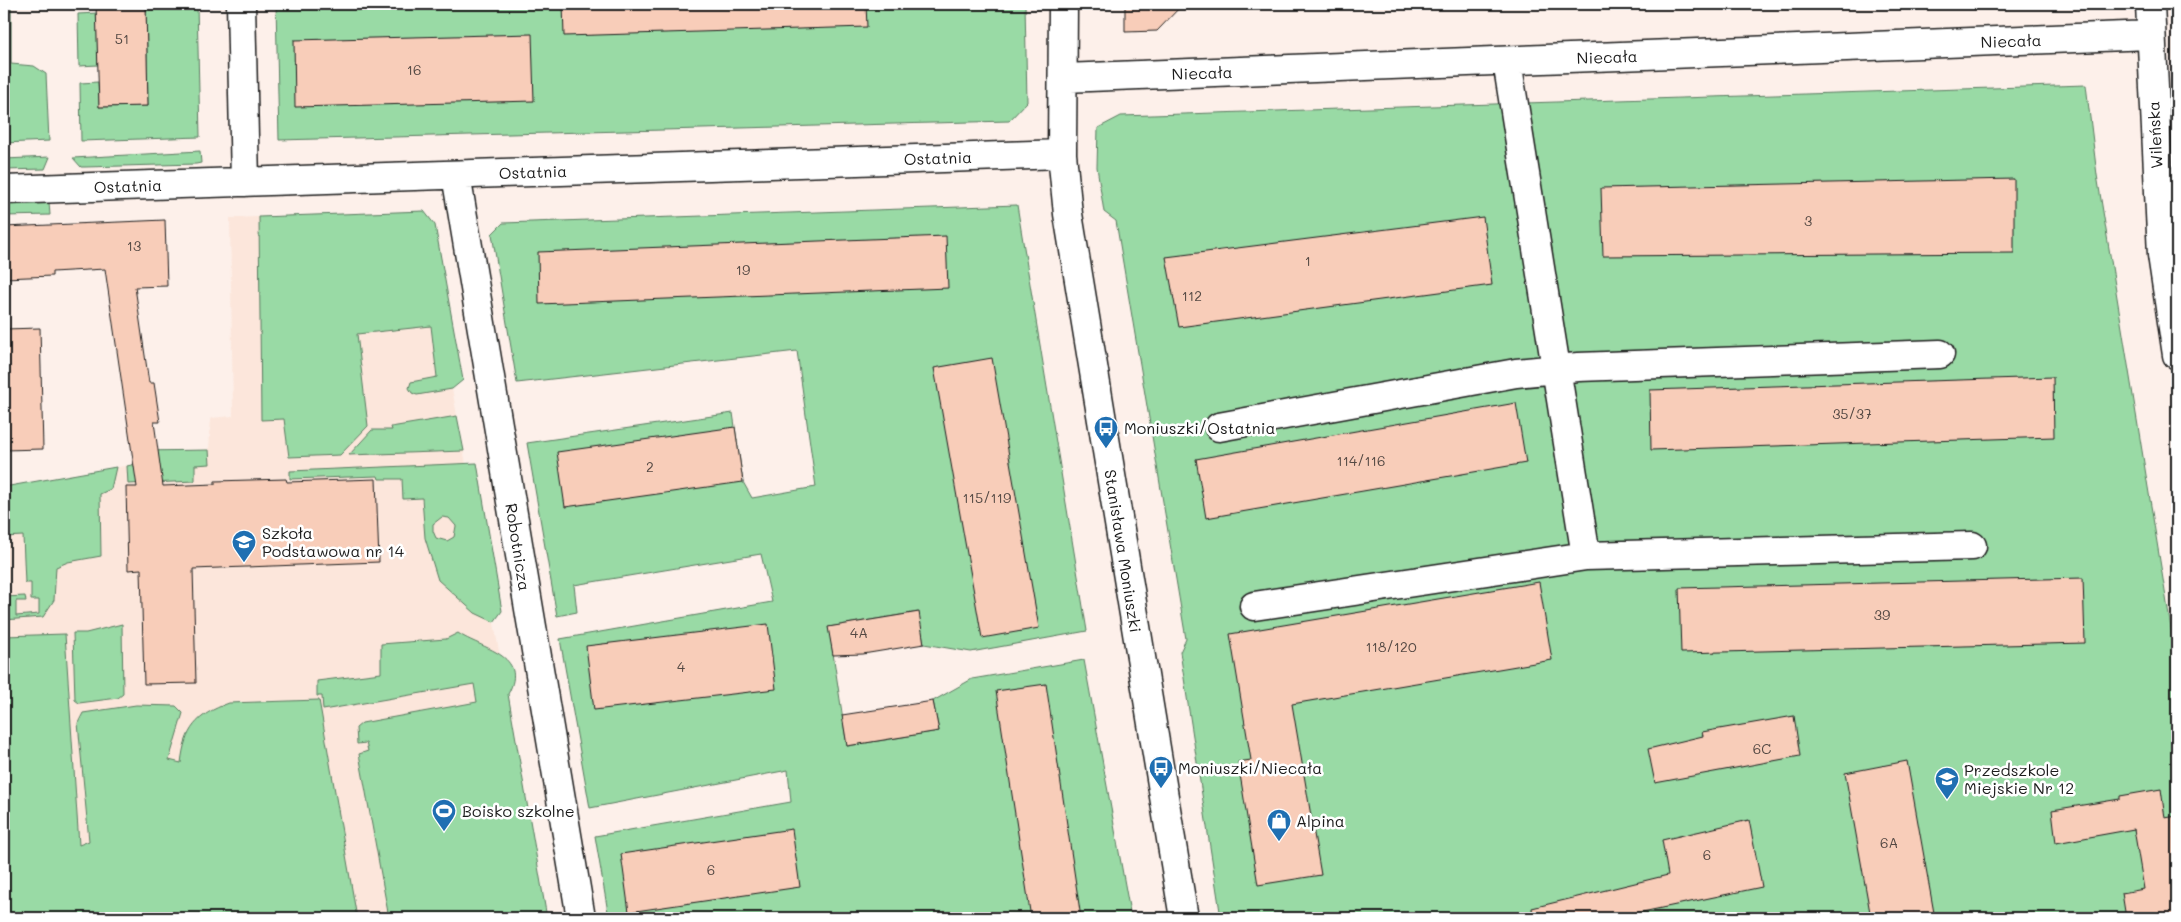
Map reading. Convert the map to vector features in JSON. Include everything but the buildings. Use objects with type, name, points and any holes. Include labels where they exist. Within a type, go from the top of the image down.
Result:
[{"type":"street","points":[[241,4],[245,182]]},
{"type":"street","name":"Stanisława Moniuszki","points":[[1062,4],[1064,78],[1062,154],[1073,244],[1184,918]]},
{"type":"street","name":"Wileńska","points":[[2150,4],[2162,255],[2177,355]]},
{"type":"street","name":"Niecała","points":[[1064,78],[2150,35]]},
{"type":"street","points":[[1507,61],[1586,556]]},
{"type":"street","name":"Ostatnia","points":[[4,190],[1062,154]]},
{"type":"street","name":"Robotnicza","points":[[456,175],[581,918]]},
{"type":"street","points":[[1219,427],[1516,373],[1578,367],[1940,354]]},
{"type":"street","points":[[1254,606],[1586,556],[1972,546]]},
{"type":"shaded area","name":"Szkoła Podstawowa nr 14","points":[[419,211],[464,453],[546,918],[4,918],[4,487],[136,464],[141,451],[209,450],[211,418],[233,416],[230,218]]},
{"type":"green space","points":[[4,4],[11,4],[11,64],[34,66],[46,74],[49,141],[4,143]]},
{"type":"green space","points":[[146,4],[197,4],[200,137],[81,141],[80,83],[98,82],[99,107],[148,106]]},
{"type":"green space","points":[[276,4],[1025,4],[1027,102],[1009,121],[279,140]]},
{"type":"green space","points":[[97,13],[98,65],[79,66],[78,14]]},
{"type":"green space","points":[[2086,85],[2097,175],[2177,665],[2177,918],[1221,918],[1180,652],[1186,639],[1116,221],[1104,212],[1097,167],[1098,128],[1121,116]]},
{"type":"green space","points":[[200,151],[201,163],[196,164],[81,167],[73,158]]},
{"type":"green space","points":[[50,157],[45,169],[4,170],[4,159]]},
{"type":"green space","points":[[49,202],[50,215],[4,216],[4,204]]},
{"type":"green space","points":[[1017,205],[1087,631],[971,652],[924,644],[918,612],[829,627],[847,746],[939,731],[933,701],[972,679],[1084,660],[1131,918],[609,918],[595,836],[791,802],[788,770],[590,808],[560,639],[772,602],[761,554],[574,585],[577,612],[557,616],[527,443],[733,413],[743,482],[752,498],[816,487],[797,351],[517,383],[492,234],[503,223]]},
{"type":"green space","points":[[424,211],[435,225],[463,380],[452,389],[417,395],[412,393],[409,388],[411,382],[437,377],[431,326],[357,334],[368,426],[340,455],[289,457],[284,419],[261,420],[259,217]]},
{"type":"green space","points":[[457,416],[464,451],[349,455],[372,430],[392,430],[391,427]]},
{"type":"green space","points":[[209,450],[210,464],[195,465],[195,481],[128,484],[127,466],[136,464],[141,451]]},
{"type":"green space","points":[[477,463],[502,611],[494,622],[475,613],[438,580],[425,538],[422,498],[403,499],[402,479],[379,479],[378,476],[290,479],[290,471]],"holes":[[[442,517],[449,518],[456,526],[454,537],[447,541],[436,538],[433,524]]]},
{"type":"green space","points":[[116,467],[111,489],[100,494],[101,556],[68,562],[56,567],[54,600],[43,617],[4,620],[4,597],[25,596],[26,601],[16,601],[16,616],[39,614],[39,600],[31,600],[31,583],[25,583],[23,536],[4,537],[4,487]]},
{"type":"green space","points":[[122,624],[123,694],[118,698],[79,703],[75,700],[73,633],[86,633]]},
{"type":"green space","points":[[458,633],[500,654],[508,661],[513,670],[513,681],[508,694],[547,918],[389,918],[359,754],[368,751],[366,743],[357,744],[356,728],[362,723],[477,702],[474,684],[323,710],[322,696],[317,696],[317,681],[381,673],[381,644],[446,639]]},
{"type":"green space","points":[[65,634],[79,845],[89,841],[78,723],[83,713],[136,705],[176,706],[183,713],[169,760],[181,763],[189,732],[200,718],[218,708],[229,703],[319,700],[357,918],[4,918],[4,636]]},
{"type":"place","name":"Moniuszki/Ostatnia","points":[[1106,449]]},
{"type":"place","name":"Szkoła Podstawowa nr 14","points":[[244,563]]},
{"type":"place","name":"Moniuszki/Niecała","points":[[1161,789]]},
{"type":"place","name":"Przedszkole Miejskie Nr 12","points":[[1947,800]]},
{"type":"place","name":"Boisko szkolne","points":[[444,832]]},
{"type":"place","name":"Alpina","points":[[1279,842]]}]
